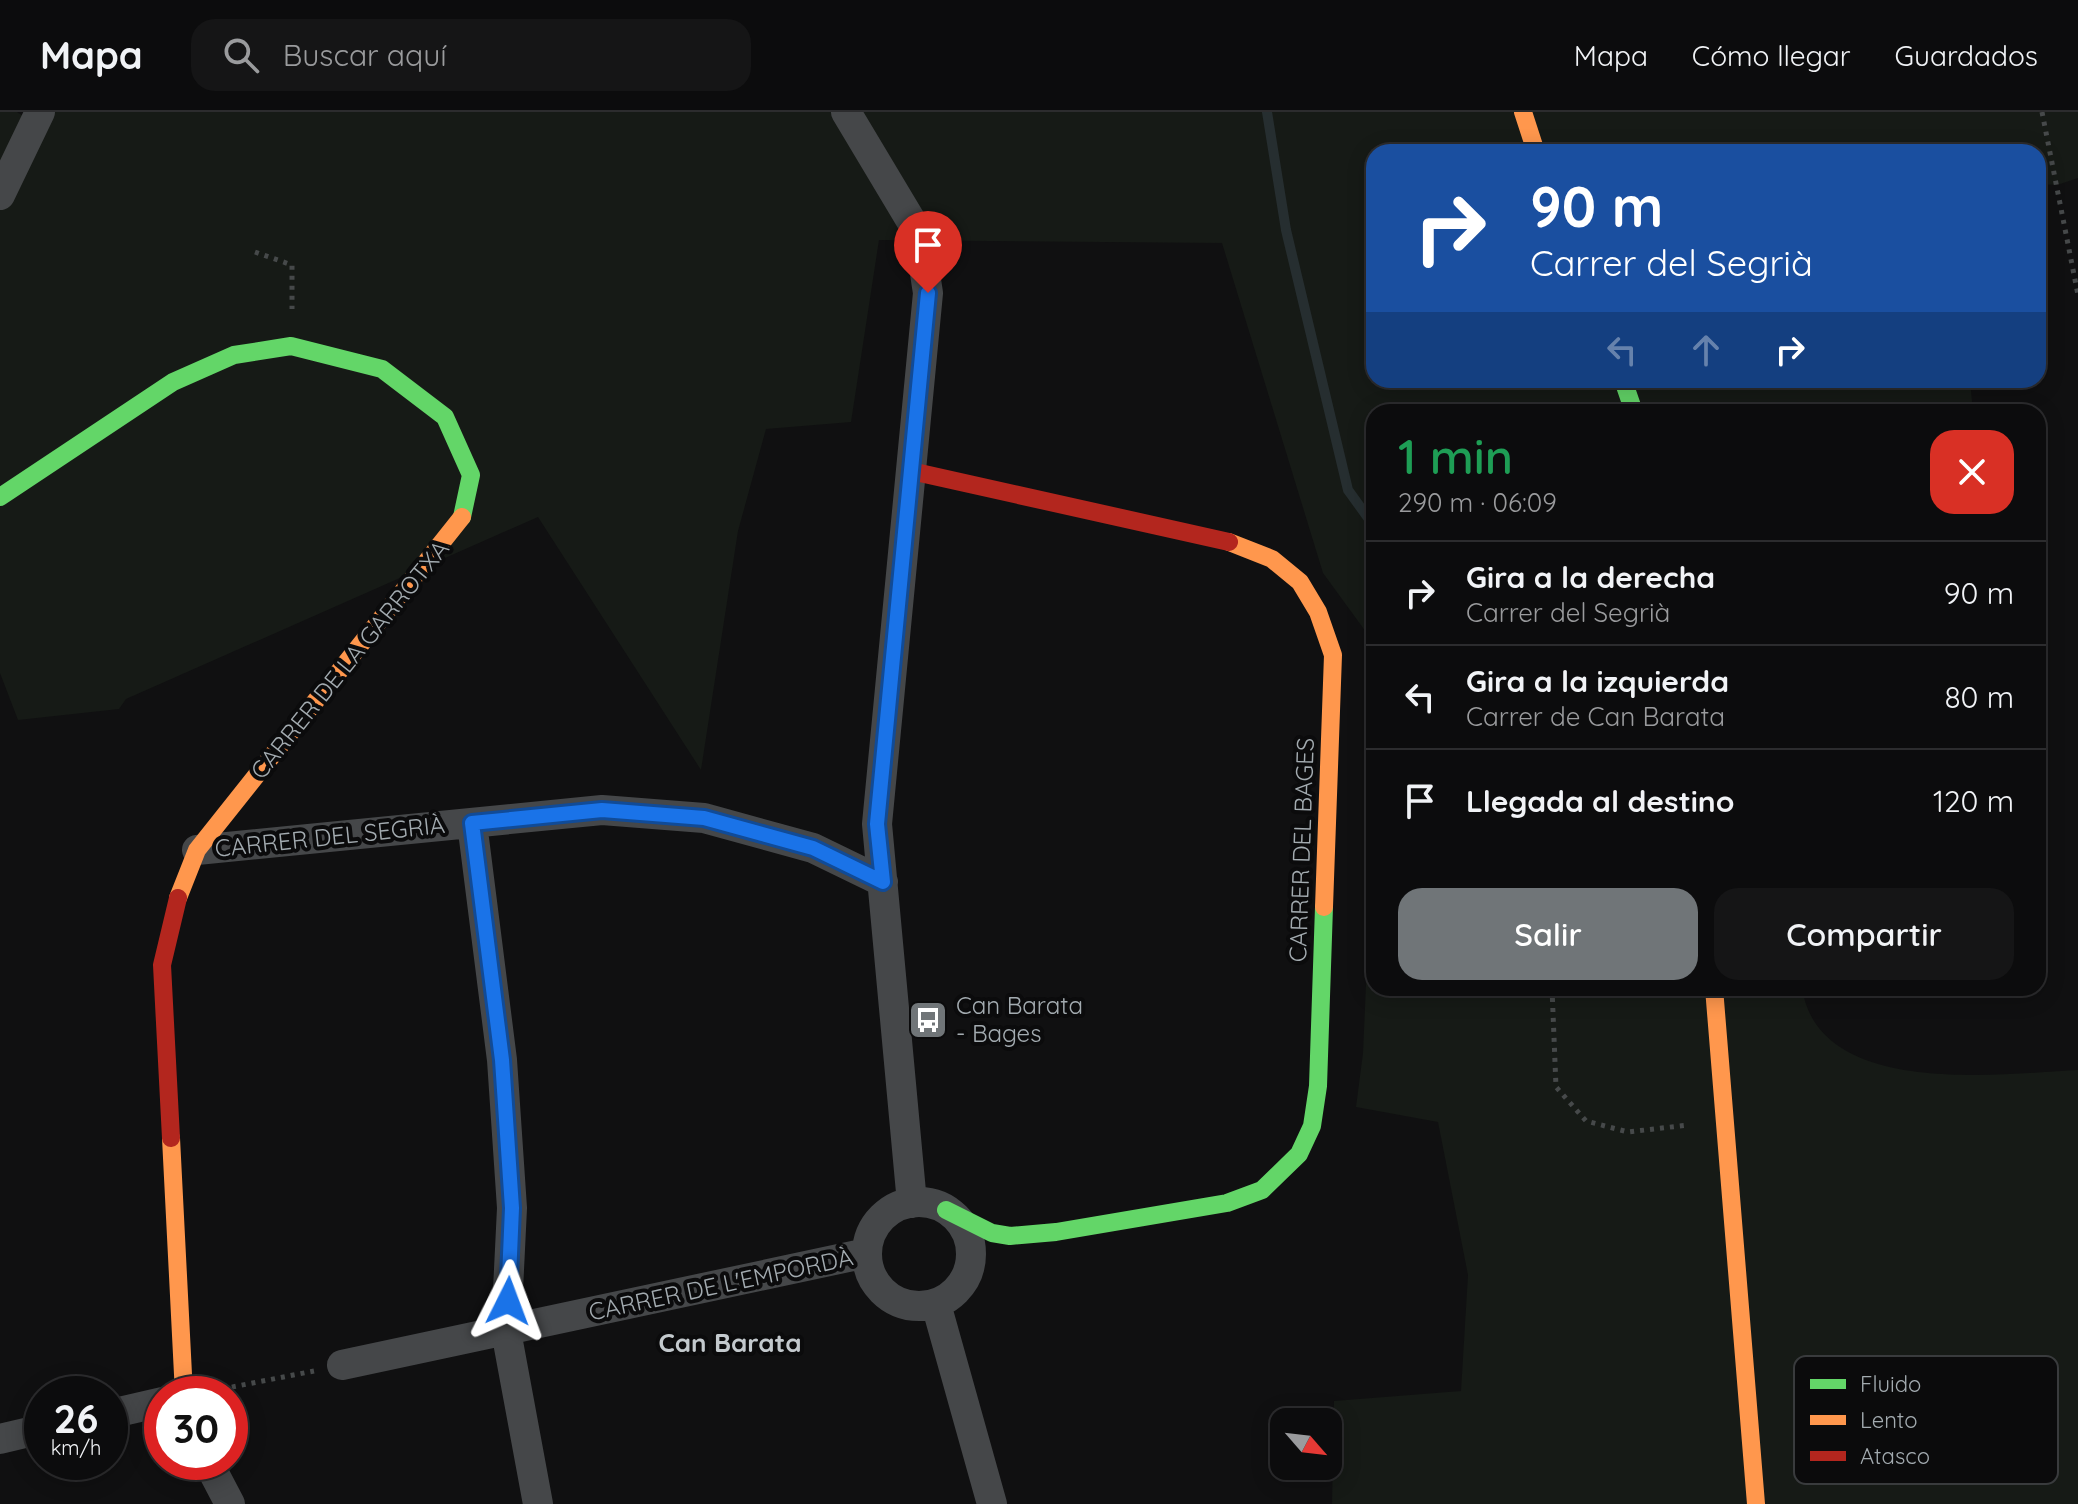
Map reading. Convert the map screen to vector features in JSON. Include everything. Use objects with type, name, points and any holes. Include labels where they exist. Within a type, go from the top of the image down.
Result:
[{"type":"street","points":[[0,195],[40,112]]},
{"type":"street","points":[[846,112],[919,234],[928,293],[877,824],[912,1203]]},
{"type":"street","points":[[1523,112],[1533,144]]},
{"type":"street","name":"CARRER DE LA GARROTXA","points":[[0,497],[173,382],[234,355],[291,346],[382,369],[445,417],[471,475],[461,523],[197,850],[179,893],[162,965],[183,1376]]},
{"type":"street","name":"CARRER DEL BAGES","points":[[911,471],[1230,542],[1267,554],[1295,575],[1311,598],[1333,655],[1318,1086],[1312,1126],[1299,1154],[1262,1190],[1227,1203],[1056,1232],[992,1233],[946,1210]]},
{"type":"street","name":"CARRER DEL SEGRIÀ","points":[[197,850],[602,810],[704,818],[813,848],[883,882]]},
{"type":"street","points":[[472,823],[504,1090],[512,1208],[506,1331],[538,1504]]},
{"type":"street","points":[[1715,996],[1756,1504]]},
{"type":"street","points":[[912,1203],[930,1203],[946,1210],[960,1221],[968,1237],[971,1257],[966,1278],[954,1294],[936,1304],[915,1307],[896,1301],[880,1290],[870,1273],[867,1253],[871,1235],[880,1219],[895,1208],[912,1203]]},
{"type":"street","name":"CARRER DE L'EMPORDÀ","points":[[342,1365],[867,1253]]},
{"type":"street","points":[[936,1304],[992,1504]]},
{"type":"street","points":[[0,1439],[24,1433]]},
{"type":"street","points":[[217,1480],[230,1504]]},
{"type":"path","points":[[2042,112],[2078,295]]},
{"type":"path","points":[[255,252],[292,265],[291,346]]},
{"type":"path","points":[[1552,996],[1556,1087],[1586,1121],[1628,1132],[1724,1121]]},
{"type":"path","points":[[248,1384],[342,1365]]},
{"type":"shaded area","points":[[0,112],[17,112],[46,130],[54,112],[2078,112],[2078,178],[2057,185],[2046,184],[2046,144],[1366,144],[1366,388],[1971,388],[1972,404],[1366,404],[1366,632],[1323,573],[1222,243],[879,240],[851,422],[766,429],[738,531],[701,770],[538,517],[126,699],[119,709],[18,720],[0,673]]},
{"type":"shaded area","points":[[1366,985],[1366,996],[1805,996],[1816,1023],[1841,1048],[1876,1063],[1917,1072],[1960,1075],[2078,1070],[2078,1504],[1332,1504],[1332,1480],[1342,1480],[1342,1408],[1334,1408],[1334,1401],[1461,1391],[1468,1275],[1438,1122],[1356,1107],[1363,1053]]},
{"type":"waterway","points":[[1267,112],[1286,230],[1348,490],[1366,515]]},
{"type":"traffic: fast","points":[[0,497],[173,382],[234,355],[291,346],[382,369],[445,417],[471,475],[462,517]]},
{"type":"traffic: fast","points":[[1626,388],[1631,404]]},
{"type":"traffic: fast","points":[[946,1210],[992,1233],[1010,1236],[1056,1232],[1227,1203],[1262,1190],[1299,1154],[1312,1126],[1318,1086],[1324,907]]},
{"type":"traffic: slow","points":[[1523,112],[1533,144]]},
{"type":"traffic: slow","points":[[178,898],[197,850],[462,517]]},
{"type":"traffic: slow","points":[[1229,542],[1272,559],[1300,582],[1318,612],[1333,655],[1324,907]]},
{"type":"traffic: slow","points":[[1715,996],[1756,1504]]},
{"type":"traffic: slow","points":[[171,1138],[183,1376]]},
{"type":"traffic: jam","points":[[911,471],[1229,542]]},
{"type":"traffic: jam","points":[[171,1138],[162,965],[178,898]]},
{"type":"place","name":"Can Barata - Bages","points":[[928,1020]]},
{"type":"district","name":"Can Barata","points":[[730,1343]]},
{"type":"route","points":[[508,1301],[512,1208],[502,1060],[472,823],[602,810],[704,818],[813,848],[883,882],[877,824],[928,293]]}]
